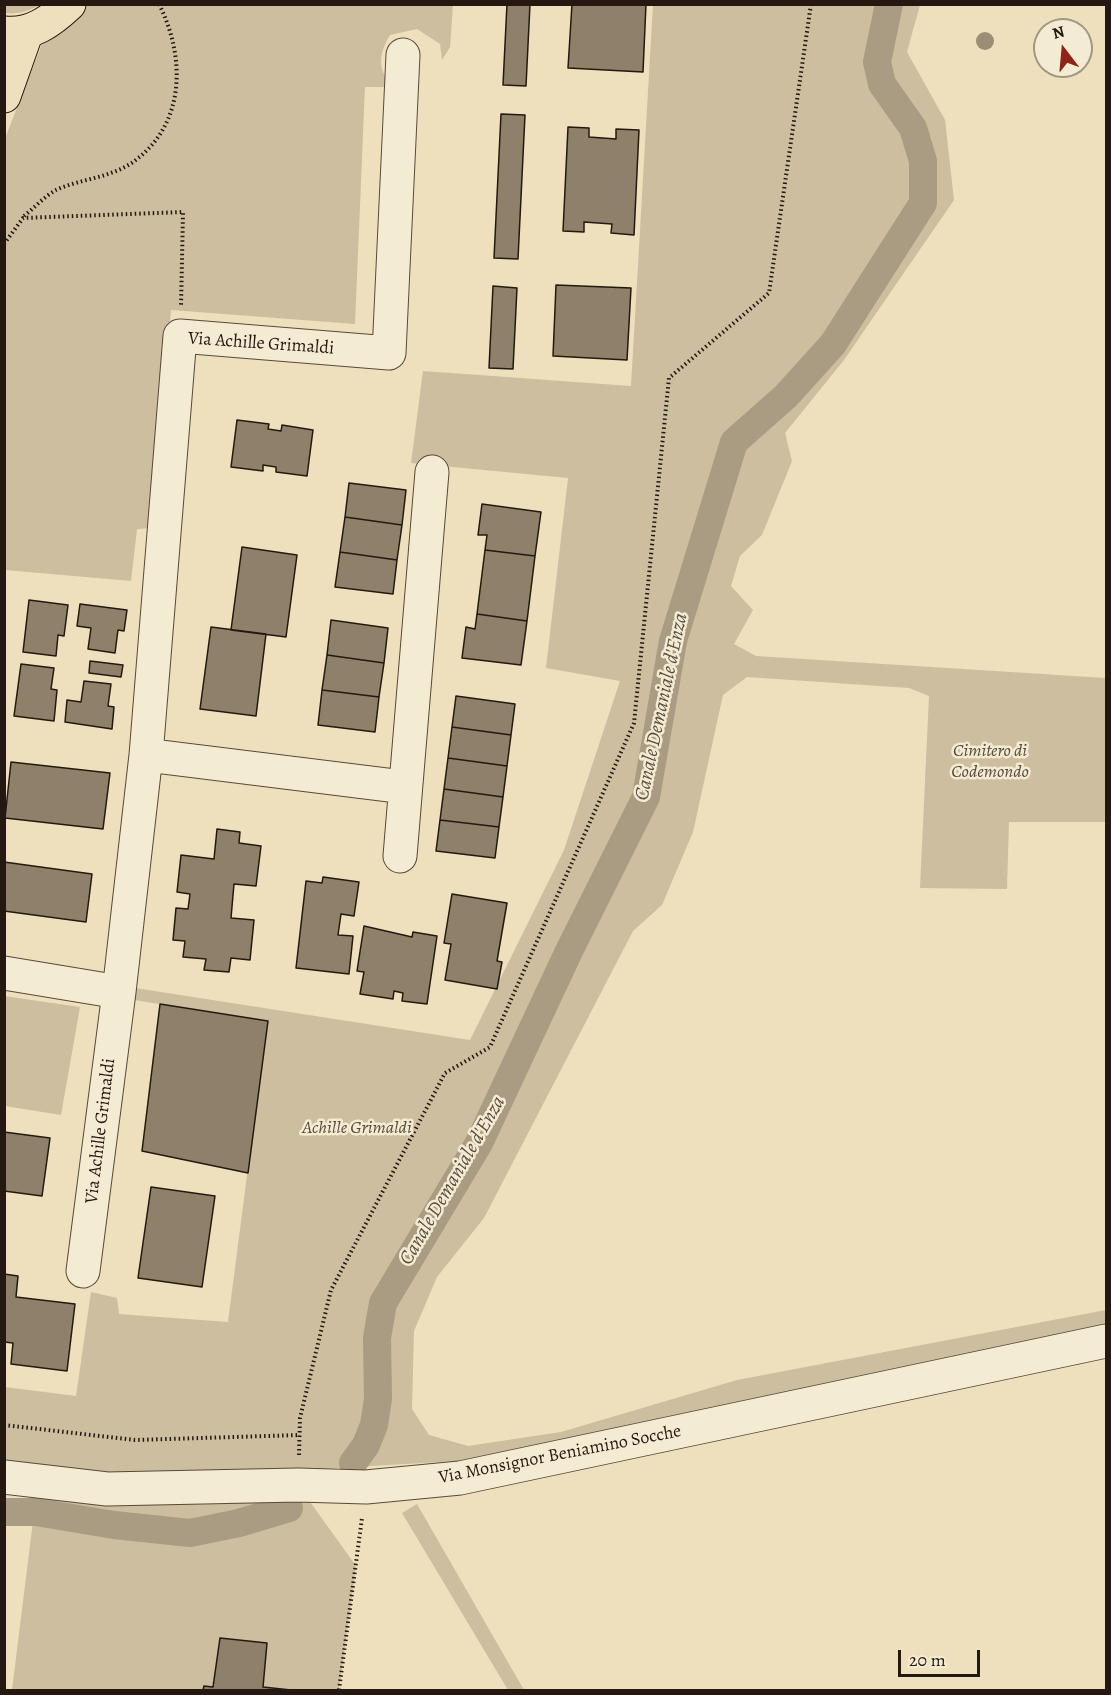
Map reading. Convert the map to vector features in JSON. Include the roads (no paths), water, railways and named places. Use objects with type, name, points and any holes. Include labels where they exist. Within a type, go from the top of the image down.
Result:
[{"type":"main road","points":[[4,96],[16,32],[51,21],[69,4]]},
{"type":"street","name":"Via Achille Grimaldi","points":[[83,1271],[119,992],[146,755],[180,336],[389,353],[403,55]]},
{"type":"street","points":[[400,856],[432,472]]},
{"type":"street","points":[[146,755],[405,787]]},
{"type":"street","points":[[4,973],[119,992]]},
{"type":"street","name":"Via Monsignor Beniamino Socche","points":[[4,1477],[107,1489],[298,1485],[366,1487],[460,1478],[1107,1341]]},
{"type":"waterway","name":"Canale Demaniale d'Enza","points":[[353,1463],[366,1445],[374,1425],[378,1399],[377,1338],[383,1303],[479,1143],[569,951],[646,797],[673,641],[734,442],[786,396],[833,344],[923,203],[923,161],[913,128],[882,84],[877,62],[889,4]]},
{"type":"waterway","name":"Canale Demaniale d'Enza","points":[[4,1512],[36,1512],[114,1525],[190,1533],[239,1523],[289,1508]]},
{"type":"park label","name":"Cimitero di Codemondo","points":[[990,762]]},
{"type":"park label","name":"Achille Grimaldi","points":[[357,1129]]}]
